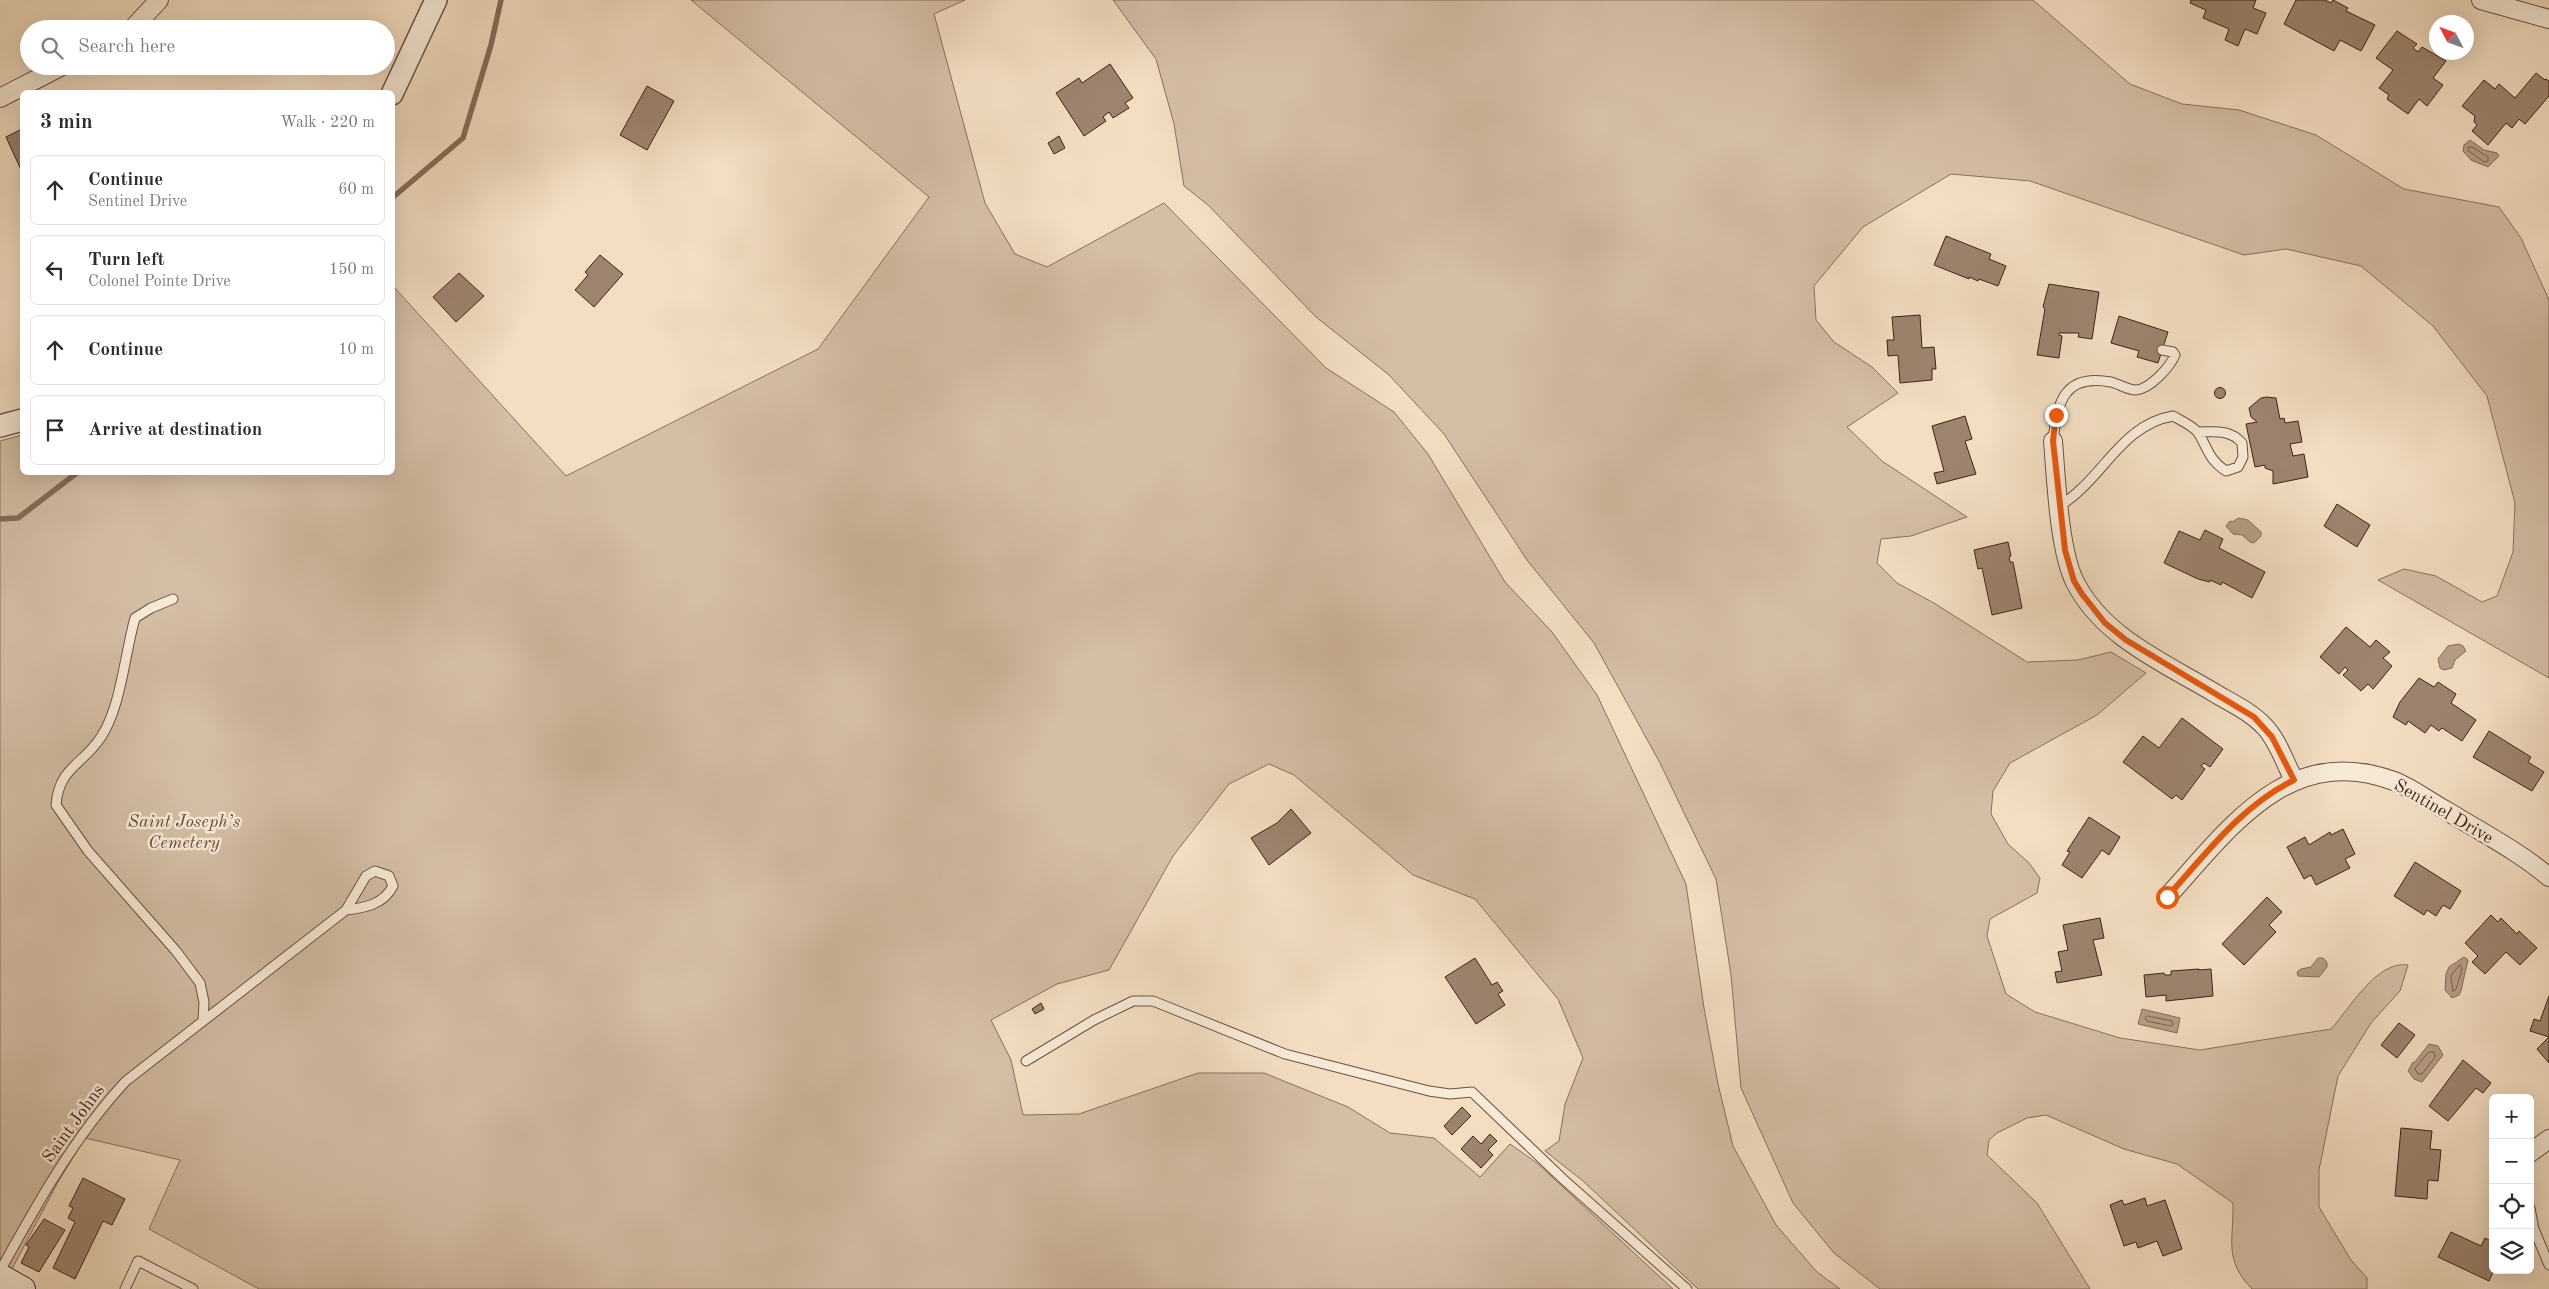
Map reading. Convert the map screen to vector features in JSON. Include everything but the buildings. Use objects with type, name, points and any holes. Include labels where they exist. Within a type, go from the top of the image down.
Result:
[{"type":"main road","points":[[0,1276],[23,1289]]},
{"type":"street","points":[[140,20],[159,0]]},
{"type":"street","points":[[394,90],[436,0]]},
{"type":"street","points":[[2481,0],[2549,19]]},
{"type":"street","points":[[0,98],[45,75]]},
{"type":"street","points":[[0,426],[20,421]]},
{"type":"street","points":[[2053,441],[2068,564],[2074,581],[2093,611],[2126,640],[2254,717],[2272,737],[2294,780]]},
{"type":"street","name":"Sentinel Drive","points":[[2167,897],[2248,810],[2273,790],[2294,780],[2345,771],[2366,773],[2396,782],[2521,856],[2549,877]]},
{"type":"street","points":[[2534,1150],[2549,1139]]},
{"type":"lane","points":[[2053,441],[2056,415],[2061,400],[2070,388],[2081,381],[2099,380],[2134,390],[2141,389],[2172,362],[2175,355],[2174,352],[2162,350]]},
{"type":"lane","points":[[2060,506],[2082,488],[2116,449],[2136,431],[2157,418],[2173,416],[2198,432],[2226,432],[2237,437],[2242,443],[2243,457],[2238,467],[2226,471],[2219,466],[2204,448],[2198,432]]},
{"type":"lane","points":[[173,599],[150,608],[135,618],[110,718],[97,743],[60,781],[56,805],[88,851],[176,951],[200,983],[204,1002],[203,1021]]},
{"type":"lane","points":[[375,871],[389,876],[393,886],[381,902],[346,910],[366,876],[375,871]]},
{"type":"lane","name":"Saint Johns","points":[[0,1271],[60,1168],[106,1102],[126,1081],[346,910]]},
{"type":"lane","points":[[1026,1061],[1094,1020],[1133,1001],[1153,1001],[1285,1054],[1429,1091],[1450,1094],[1472,1092],[1564,1179],[1687,1289]]},
{"type":"lane","points":[[2534,1229],[2549,1264]]},
{"type":"lane","points":[[125,1289],[138,1261],[193,1289]]},
{"type":"green space","name":"Saint Joseph’s Cemetery","points":[[691,0],[965,0],[934,14],[985,203],[1015,254],[1047,267],[1164,203],[1326,368],[1394,412],[1428,454],[1505,582],[1552,632],[1597,695],[1686,884],[1704,1008],[1718,1084],[1733,1146],[1776,1225],[1817,1272],[1840,1289],[1698,1289],[1583,1181],[1545,1151],[1559,1141],[1565,1104],[1583,1058],[1558,999],[1475,899],[1413,875],[1294,775],[1269,764],[1229,784],[1173,856],[1109,970],[1057,984],[991,1020],[1011,1060],[1023,1115],[1079,1114],[1198,1073],[1264,1073],[1348,1107],[1390,1133],[1434,1138],[1480,1177],[1510,1144],[1537,1163],[1673,1289],[259,1289],[149,1229],[180,1160],[85,1138],[58,1182],[12,1269],[0,1263],[0,441],[20,436],[20,475],[395,475],[395,288],[566,476],[818,349],[929,197]]},
{"type":"green space","points":[[1113,0],[2033,0],[2130,84],[2182,104],[2239,110],[2316,135],[2404,189],[2499,207],[2521,238],[2549,300],[2549,678],[2378,580],[2404,569],[2436,576],[2482,602],[2497,596],[2513,552],[2515,503],[2487,396],[2433,326],[2361,266],[2286,249],[2244,255],[2030,181],[1951,174],[1863,227],[1814,286],[1816,320],[1834,342],[1872,367],[1898,393],[1847,427],[1882,461],[1967,517],[1911,536],[1881,539],[1877,563],[1897,583],[1934,603],[2027,662],[2078,660],[2111,652],[2146,673],[2097,715],[2010,763],[1993,791],[1991,814],[2008,844],[2029,863],[2040,878],[2037,893],[1990,919],[1987,936],[2006,994],[2035,1012],[2120,1038],[2200,1050],[2331,1029],[2365,987],[2375,978],[2397,965],[2408,965],[2400,991],[2371,1023],[2338,1076],[2319,1170],[2319,1207],[2351,1260],[2367,1278],[2367,1289],[2252,1289],[2237,1268],[2232,1249],[2233,1203],[2177,1164],[2124,1149],[2046,1115],[2027,1118],[1997,1133],[1989,1140],[1987,1155],[2037,1203],[2090,1289],[1880,1289],[1834,1253],[1793,1203],[1741,1088],[1731,975],[1716,879],[1660,763],[1594,643],[1527,560],[1444,434],[1389,375],[1316,317],[1208,205],[1184,186],[1174,124],[1156,59]]},
{"type":"water","points":[[2470,140],[2484,150],[2497,153],[2499,156],[2488,167],[2471,160],[2463,151],[2464,145]]},
{"type":"water","points":[[2239,518],[2248,520],[2261,532],[2261,536],[2254,543],[2242,535],[2233,534],[2226,526],[2230,521],[2232,522]]},
{"type":"water","points":[[2459,644],[2466,651],[2455,660],[2452,668],[2444,670],[2440,668],[2438,659],[2448,646]]},
{"type":"water","points":[[2464,957],[2468,960],[2461,991],[2459,995],[2452,998],[2445,990],[2446,974],[2449,967]]},
{"type":"water","points":[[2318,958],[2323,958],[2327,962],[2327,967],[2319,977],[2298,976],[2297,972],[2311,967]]},
{"type":"water","points":[[2142,1009],[2180,1018],[2177,1033],[2138,1024]]},
{"type":"water","points":[[2429,1044],[2438,1046],[2443,1055],[2422,1082],[2414,1079],[2408,1071],[2413,1062]]},
{"type":"waterway","points":[[395,195],[463,138],[491,45],[501,0]]},
{"type":"waterway","points":[[0,519],[18,518],[74,475]]},
{"type":"route","points":[[2056,415],[2053,441],[2065,550],[2074,581],[2093,611],[2126,640],[2254,717],[2266,728],[2272,737],[2294,780],[2273,790],[2252,806],[2167,897]]}]
